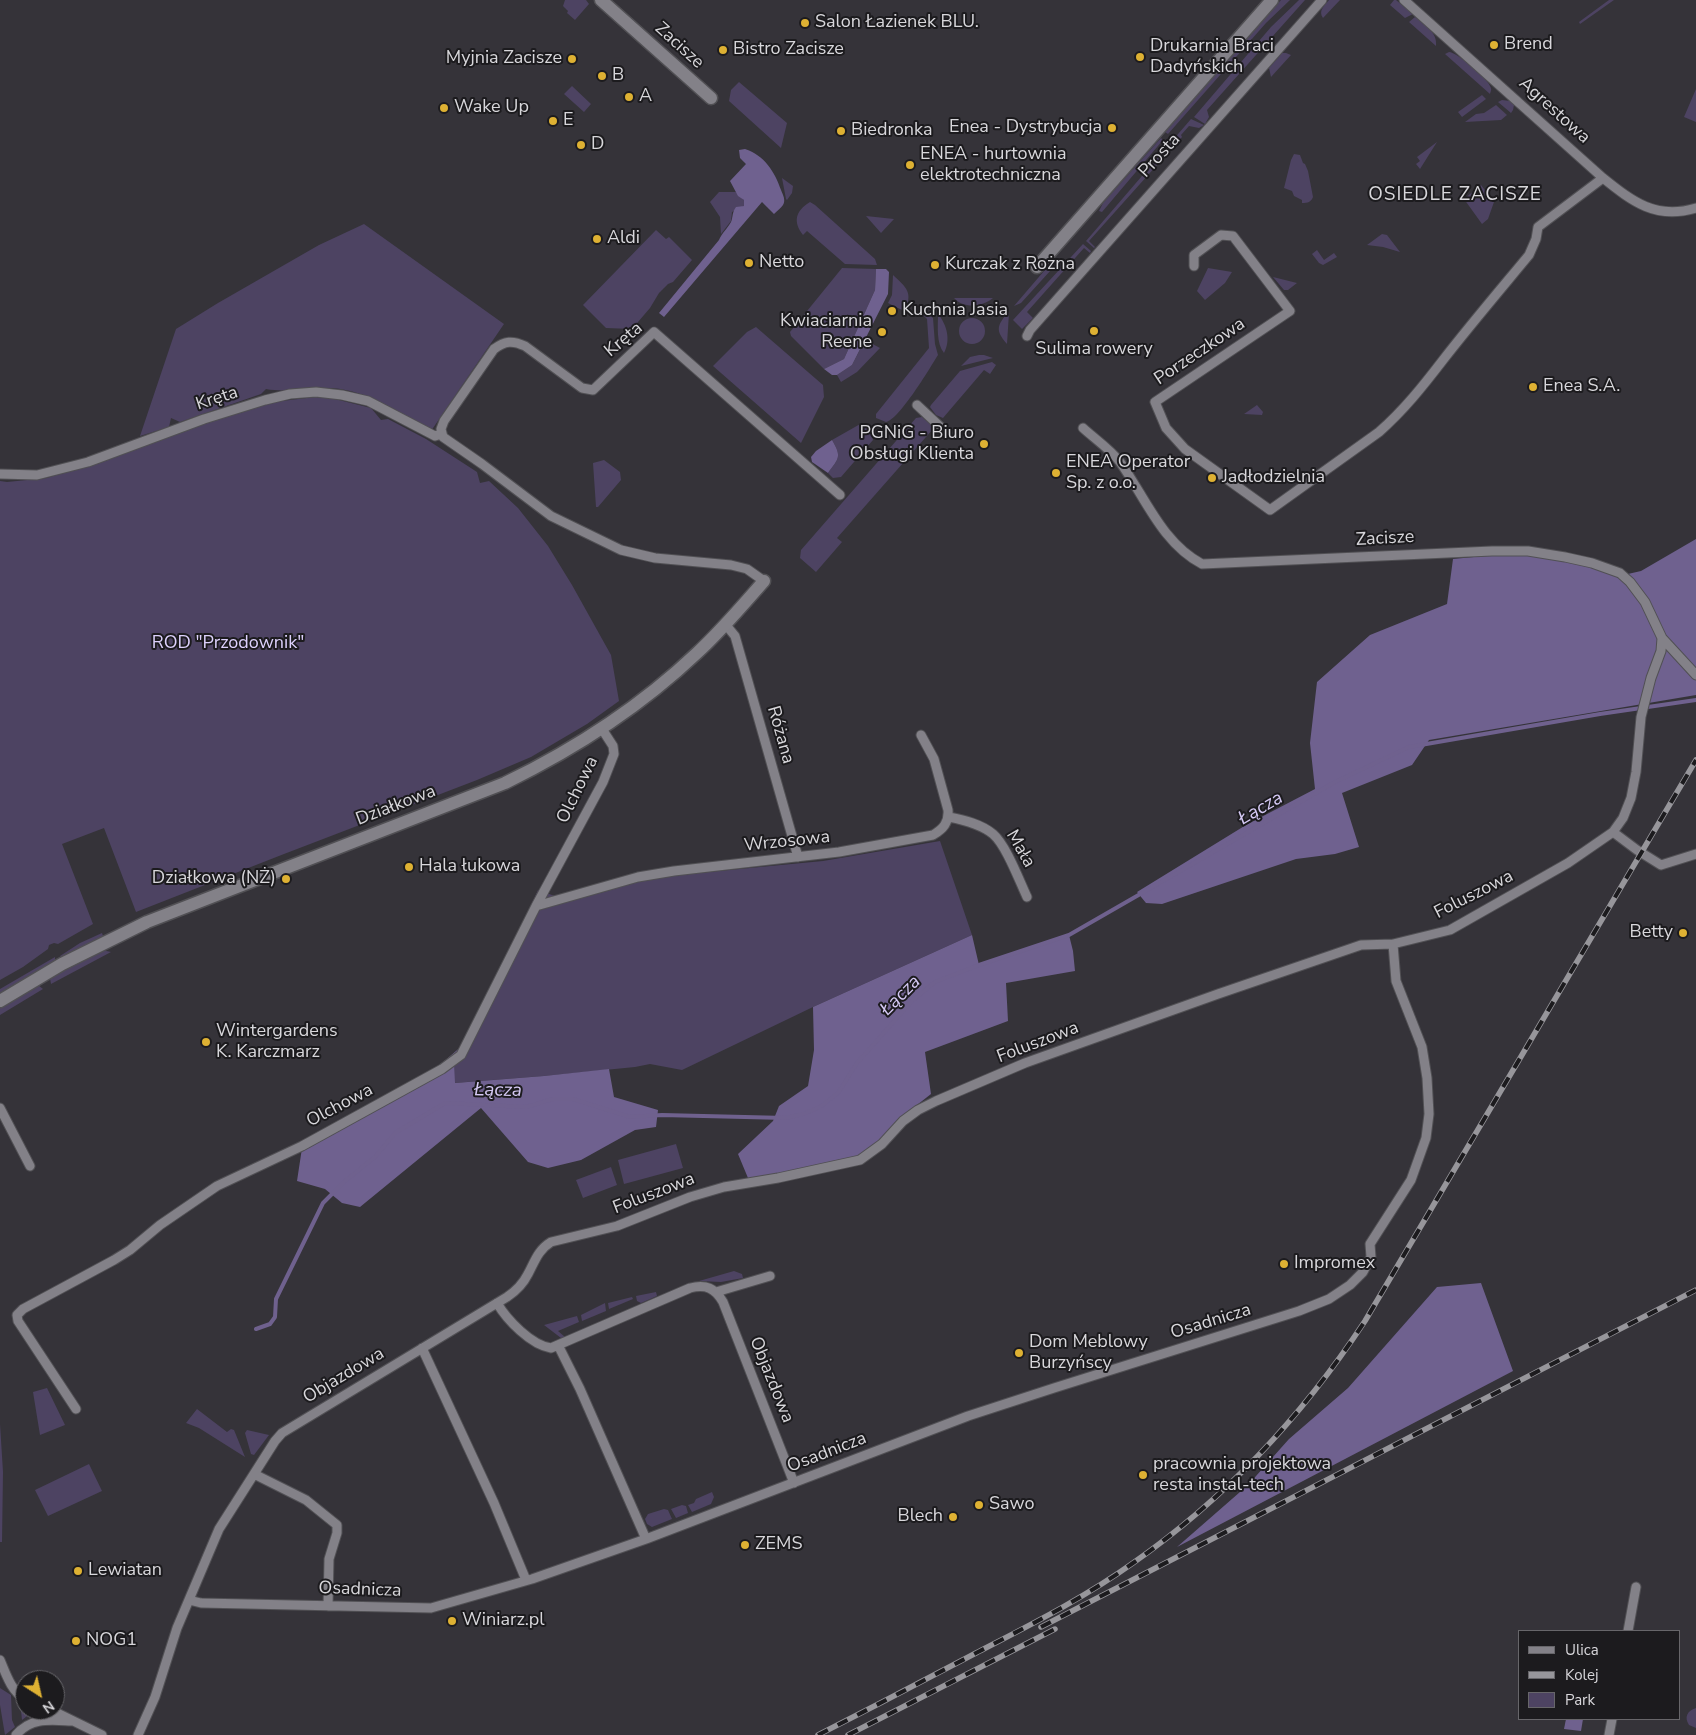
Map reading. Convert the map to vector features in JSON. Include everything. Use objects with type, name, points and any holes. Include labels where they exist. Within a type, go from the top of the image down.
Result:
[{"type":"street","name":"Zacisze","points":[[601,0],[712,98]]},
{"type":"street","name":"Prosta","points":[[1037,267],[1272,0]]},
{"type":"street","name":"Prosta","points":[[1027,336],[1035,324],[1322,0]]},
{"type":"street","name":"Agrestowa","points":[[1404,0],[1624,195],[1644,207],[1666,213],[1696,208]]},
{"type":"street","name":"Porzeczkowa","points":[[1194,266],[1194,255],[1221,234],[1233,236],[1290,311],[1155,402],[1166,428],[1185,450],[1270,510],[1379,432],[1395,418],[1428,381],[1529,255],[1536,239],[1538,227],[1603,178]]},
{"type":"street","name":"Kręta","points":[[441,434],[444,421],[470,383],[494,349],[504,342],[515,342],[525,346],[582,388],[593,390],[654,332],[840,495]]},
{"type":"street","name":"Kręta","points":[[0,474],[37,475],[88,462],[204,419],[265,400],[316,392],[368,401],[434,436],[441,434]]},
{"type":"street","points":[[917,405],[947,433]]},
{"type":"street","name":"Zacisze","points":[[1083,428],[1118,460],[1169,538],[1193,559],[1202,564],[1490,551],[1528,551],[1592,563],[1620,573],[1630,582],[1645,602],[1662,638],[1696,675]]},
{"type":"street","name":"Kręta","points":[[441,434],[551,516],[621,550],[655,558],[731,565],[747,569],[764,581]]},
{"type":"street","name":"Działkowa","points":[[0,1001],[62,964],[147,922],[505,783],[534,769],[602,729],[662,683],[726,625],[764,581]]},
{"type":"street","name":"Różana","points":[[726,625],[735,636],[798,857]]},
{"type":"street","name":"Foluszowa","points":[[497,1304],[522,1284],[538,1254],[543,1247],[551,1242],[618,1226],[690,1196],[724,1187],[778,1178],[860,1160],[877,1148],[903,1121],[918,1110],[1025,1063],[1362,945],[1393,944],[1450,930],[1568,863],[1614,832],[1623,818],[1631,798],[1636,772],[1641,717],[1661,651],[1662,638]]},
{"type":"street","name":"Olchowa","points":[[76,1409],[18,1322],[18,1315],[23,1309],[130,1250],[160,1225],[217,1186],[302,1146],[442,1069],[461,1055],[536,906],[607,773],[614,754],[613,746],[602,729]]},
{"type":"street","points":[[921,735],[934,759],[945,794],[949,817]]},
{"type":"street","name":"Wrzosowa","points":[[536,906],[638,877],[674,871],[847,851],[933,836],[943,829],[949,817]]},
{"type":"street","name":"Mała","points":[[949,817],[976,824],[994,834],[1002,845],[1027,896]]},
{"type":"street","points":[[1614,832],[1637,850],[1661,865],[1696,854]]},
{"type":"street","name":"Osadnicza","points":[[189,1600],[201,1603],[432,1608],[526,1580],[646,1539],[968,1416],[1298,1311],[1329,1299],[1350,1285],[1364,1272],[1371,1257],[1370,1244],[1410,1180],[1426,1138],[1429,1114],[1422,1046],[1396,980],[1393,944]]},
{"type":"street","points":[[0,1108],[30,1166]]},
{"type":"street","points":[[497,1304],[504,1314],[532,1340],[542,1346],[551,1348],[690,1288],[700,1286],[711,1288],[716,1292],[770,1276]]},
{"type":"street","name":"Objazdowa","points":[[716,1292],[723,1302],[794,1483]]},
{"type":"street","name":"Objazdowa","points":[[138,1735],[155,1697],[177,1628],[220,1529],[282,1433],[497,1304]]},
{"type":"street","points":[[558,1345],[580,1389],[646,1539]]},
{"type":"street","points":[[422,1348],[494,1504],[526,1580]]},
{"type":"street","points":[[254,1474],[306,1500],[337,1525],[337,1533],[329,1559],[328,1606]]},
{"type":"street","points":[[1628,1630],[1636,1588]]},
{"type":"street","points":[[0,1660],[15,1691]]},
{"type":"street","points":[[65,1718],[102,1735]]},
{"type":"street","points":[[1609,1735],[1612,1720]]},
{"type":"street","points":[[16,1735],[25,1726],[36,1721],[71,1721]]},
{"type":"green space","points":[[565,0],[586,0],[589,4],[575,20],[567,13],[568,11],[563,6]]},
{"type":"green space","points":[[1281,0],[1290,0],[1266,23],[1168,134],[1165,132]]},
{"type":"green space","points":[[1299,0],[1305,0],[1207,110],[1209,117],[1205,124],[1194,117],[1271,27]]},
{"type":"green space","points":[[1329,0],[1340,0],[1323,18],[1321,11]]},
{"type":"green space","points":[[1394,0],[1413,14],[1405,18],[1390,5]]},
{"type":"green space","points":[[1609,0],[1614,0],[1580,24],[1579,22]]},
{"type":"green space","points":[[1415,17],[1433,33],[1436,46],[1409,22]]},
{"type":"green space","points":[[1449,52],[1465,61],[1488,82],[1491,87],[1490,94],[1445,54]]},
{"type":"green space","points":[[1282,53],[1291,55],[1271,77],[1269,68]]},
{"type":"green space","points":[[739,82],[787,123],[781,148],[729,101],[731,90]]},
{"type":"green space","points":[[572,86],[591,104],[584,112],[564,94]]},
{"type":"green space","points":[[1696,89],[1696,122],[1684,117]]},
{"type":"green space","points":[[1482,95],[1486,99],[1462,117],[1458,112]]},
{"type":"green space","points":[[1502,100],[1510,101],[1514,105],[1511,113],[1498,102]]},
{"type":"green space","points":[[1496,105],[1507,115],[1501,120],[1465,122],[1476,114],[1484,113]]},
{"type":"green space","points":[[1191,119],[1204,125],[1199,128],[1189,126],[1181,135],[1182,137],[1089,241],[1094,248],[1086,241]]},
{"type":"green space","points":[[1161,138],[1163,140],[1102,212],[1099,211],[1103,203]]},
{"type":"green space","points":[[1437,142],[1420,169],[1416,164],[1420,161],[1417,157]]},
{"type":"green space","points":[[1294,154],[1300,155],[1308,171],[1313,197],[1308,202],[1302,203],[1302,200],[1294,196],[1292,191],[1284,188]]},
{"type":"green space","points":[[782,178],[793,186],[792,193],[787,200],[786,199]]},
{"type":"green space","points":[[1481,185],[1494,202],[1488,219],[1482,224],[1464,199]]},
{"type":"green space","points":[[719,192],[736,192],[744,200],[744,206],[732,212],[731,221],[721,234],[720,217],[710,202]]},
{"type":"green space","points":[[810,202],[875,259],[877,265],[845,264],[807,231],[803,235],[798,226],[797,217],[801,209]]},
{"type":"green space","points":[[866,216],[894,219],[881,233]]},
{"type":"green space","points":[[364,224],[504,324],[431,431],[396,410],[359,393],[324,388],[266,389],[261,394],[180,422],[171,418],[169,427],[140,436],[176,329],[319,245]]},
{"type":"green space","points":[[656,230],[666,239],[669,237],[692,260],[673,282],[668,284],[659,293],[650,308],[632,329],[606,328],[583,305]]},
{"type":"green space","points":[[1382,234],[1387,235],[1400,252],[1367,245]]},
{"type":"green space","points":[[1083,244],[1091,251],[1090,253],[1084,248],[1027,312],[1033,318],[1022,329],[1013,320]]},
{"type":"green space","points":[[1317,250],[1324,260],[1334,253],[1337,257],[1323,265],[1312,254]]},
{"type":"green space","points":[[1051,266],[1051,270],[1021,303],[1014,306],[1044,271]]},
{"type":"green space","points":[[842,268],[876,269],[875,290],[844,359],[824,369],[791,336],[790,332]]},
{"type":"green space","points":[[1208,268],[1232,272],[1225,283],[1205,300],[1197,291]]},
{"type":"green space","points":[[893,275],[902,283],[907,291],[908,299],[904,311],[888,303],[892,295]]},
{"type":"green space","points":[[1273,277],[1297,283],[1288,290],[1284,290]]},
{"type":"green space","points":[[954,298],[993,298],[973,306],[958,302]]},
{"type":"green space","points":[[926,312],[933,318],[938,355],[914,393],[898,413],[886,422],[876,418],[876,414],[929,348],[927,319],[923,315]]},
{"type":"green space","points":[[1009,313],[1007,344],[999,328]]},
{"type":"green space","points":[[938,314],[944,323],[948,338],[944,353],[939,339]]},
{"type":"green space","points":[[972,318],[981,322],[985,331],[981,340],[972,344],[963,340],[959,331],[963,322]]},
{"type":"green space","points":[[756,327],[823,385],[824,397],[801,443],[713,366],[747,332]]},
{"type":"green space","points":[[865,340],[880,348],[857,372],[841,382],[837,375],[852,365]]},
{"type":"green space","points":[[979,355],[993,358],[961,366],[970,357]]},
{"type":"green space","points":[[992,362],[996,365],[990,374],[984,370],[943,418],[936,415],[930,407],[931,405],[960,371]]},
{"type":"green space","name":"ROD \"Przodownik\"","points":[[315,397],[331,398],[371,408],[381,420],[388,419],[426,439],[477,472],[480,483],[489,481],[518,508],[548,546],[611,655],[619,701],[587,724],[531,757],[477,780],[136,912],[104,828],[62,844],[93,924],[58,944],[49,945],[48,949],[23,967],[0,980],[0,481],[47,478],[265,403]]},
{"type":"green space","points":[[1257,405],[1263,412],[1262,415],[1244,414]]},
{"type":"green space","points":[[922,417],[933,429],[837,538],[842,542],[816,572],[800,558],[801,550],[916,418]]},
{"type":"green space","points":[[862,423],[870,428],[873,440],[841,477],[833,478],[828,473],[837,460],[838,454],[832,440]]},
{"type":"green space","points":[[604,460],[620,472],[621,480],[596,507],[593,463]]},
{"type":"green space","points":[[940,841],[972,935],[813,1007],[682,1070],[650,1064],[544,1076],[454,1083],[454,1064],[538,890],[563,899],[618,884],[666,876],[823,861]]},
{"type":"green space","points":[[102,933],[103,936],[62,958],[60,956],[80,943]]},
{"type":"green space","points":[[102,950],[111,952],[51,984],[50,978]]},
{"type":"green space","points":[[55,957],[55,961],[0,993],[0,989]]},
{"type":"green space","points":[[38,985],[43,989],[0,1015],[0,1008]]},
{"type":"green space","points":[[676,1144],[683,1168],[624,1184],[618,1160]]},
{"type":"green space","points":[[611,1167],[617,1185],[583,1198],[576,1180]]},
{"type":"green space","points":[[734,1271],[742,1274],[743,1278],[721,1282],[699,1281]]},
{"type":"green space","points":[[656,1292],[657,1296],[641,1303],[637,1301],[636,1296]]},
{"type":"green space","points":[[632,1297],[633,1299],[609,1309],[608,1303]]},
{"type":"green space","points":[[605,1303],[606,1311],[582,1321],[581,1315]]},
{"type":"green space","points":[[577,1316],[579,1322],[558,1331],[565,1337],[561,1338],[544,1325]]},
{"type":"green space","points":[[47,1388],[65,1425],[40,1435],[33,1392]]},
{"type":"green space","points":[[197,1409],[227,1432],[231,1429],[234,1430],[245,1457],[199,1428],[186,1423]]},
{"type":"green space","points":[[0,1424],[3,1472],[2,1542],[0,1542]]},
{"type":"green space","points":[[247,1430],[269,1435],[254,1455],[251,1454],[245,1433]]},
{"type":"green space","points":[[89,1464],[102,1491],[48,1516],[35,1490]]},
{"type":"green space","points":[[712,1492],[714,1497],[711,1504],[692,1512],[688,1505]]},
{"type":"green space","points":[[682,1505],[686,1506],[688,1513],[676,1518],[671,1509]]},
{"type":"green space","points":[[664,1509],[668,1510],[672,1519],[652,1527],[647,1524],[645,1519],[648,1514]]},
{"type":"green space","points":[[0,1688],[11,1695],[12,1720],[15,1727],[5,1735],[0,1705]]},
{"type":"green space","points":[[1696,1708],[1696,1728],[1689,1725],[1687,1717],[1690,1711]]},
{"type":"shaded area","points":[[745,149],[758,155],[768,165],[779,183],[784,201],[783,205],[774,214],[762,202],[664,317],[659,313],[719,240],[731,222],[736,207],[744,206],[744,200],[738,196],[730,181],[746,164],[740,158],[739,150]]},
{"type":"shaded area","points":[[876,269],[886,269],[889,272],[888,294],[852,365],[837,375],[832,375],[824,369],[844,359],[875,290]]},
{"type":"shaded area","points":[[832,440],[838,457],[828,473],[812,462],[811,457],[816,451]]},
{"type":"shaded area","points":[[1696,539],[1696,695],[1429,740],[1412,765],[1342,793],[1359,847],[1335,854],[1296,859],[1162,904],[1146,903],[1137,892],[1246,825],[1315,789],[1310,743],[1317,682],[1370,635],[1447,604],[1453,559],[1504,554],[1543,557],[1584,564],[1619,576],[1641,571]]},
{"type":"shaded area","points":[[972,935],[979,965],[1069,935],[1075,971],[1006,983],[1008,1021],[925,1052],[931,1094],[903,1116],[884,1140],[868,1152],[843,1162],[748,1178],[738,1154],[773,1121],[779,1106],[808,1086],[814,1050],[813,1007]]},
{"type":"shaded area","points":[[463,1045],[454,1064],[455,1083],[609,1069],[614,1097],[658,1110],[656,1127],[635,1130],[581,1160],[548,1168],[528,1162],[481,1108],[360,1207],[342,1203],[325,1189],[297,1181],[302,1148],[421,1081]]},
{"type":"shaded area","points":[[1481,1283],[1513,1371],[1177,1547],[1248,1485],[1289,1439],[1348,1388],[1437,1287]]},
{"type":"shaded area","points":[[1566,1720],[1583,1720],[1581,1731],[1564,1729]]},
{"type":"waterway","name":"Łącza","points":[[256,1329],[270,1324],[275,1317],[276,1299],[323,1203],[344,1182],[376,1156],[395,1133],[445,1103],[526,1107],[553,1099],[573,1099],[630,1117],[662,1115],[786,1118],[803,1114],[820,1107],[838,1093],[857,1063],[912,1001],[935,982],[1069,935],[1335,782],[1409,747],[1600,714],[1696,700]]},
{"type":"railway","points":[[818,1735],[1036,1621],[1114,1576],[1167,1538],[1200,1511],[1231,1483],[1289,1422],[1341,1356],[1365,1321],[1696,760]]},
{"type":"railway","points":[[1041,1627],[1696,1290]]},
{"type":"railway","points":[[848,1735],[1055,1629]]},
{"type":"place","name":"Salon Łazienek BLU.","points":[[805,23]]},
{"type":"place","name":"Brend","points":[[1494,45]]},
{"type":"place","name":"Bistro Zacisze","points":[[723,50]]},
{"type":"place","name":"Drukarnia Braci Dadyńskich","points":[[1140,57]]},
{"type":"place","name":"Myjnia Zacisze","points":[[572,59]]},
{"type":"place","name":"B","points":[[602,76]]},
{"type":"place","name":"A","points":[[629,97]]},
{"type":"place","name":"Wake Up","points":[[444,108]]},
{"type":"place","name":"E","points":[[553,121]]},
{"type":"place","name":"Enea - Dystrybucja","points":[[1112,128]]},
{"type":"place","name":"Biedronka","points":[[841,131]]},
{"type":"place","name":"D","points":[[581,145]]},
{"type":"place","name":"ENEA - hurtownia elektrotechniczna","points":[[910,165]]},
{"type":"place","name":"Aldi","points":[[597,239]]},
{"type":"place","name":"Netto","points":[[749,263]]},
{"type":"place","name":"Kurczak z Rożna","points":[[935,265]]},
{"type":"place","name":"Kuchnia Jasia","points":[[892,311]]},
{"type":"place","name":"Sulima rowery","points":[[1094,331]]},
{"type":"place","name":"Kwiaciarnia Reene","points":[[882,332]]},
{"type":"place","name":"Enea S.A.","points":[[1533,387]]},
{"type":"place","name":"PGNiG - Biuro Obsługi Klienta","points":[[984,444]]},
{"type":"place","name":"ENEA Operator Sp. z o.o.","points":[[1056,473]]},
{"type":"place","name":"Jadłodzielnia","points":[[1212,478]]},
{"type":"place","name":"Hala łukowa","points":[[409,867]]},
{"type":"place","name":"Działkowa (NŻ)","points":[[286,879]]},
{"type":"place","name":"Betty","points":[[1683,933]]},
{"type":"place","name":"Wintergardens K. Karczmarz","points":[[206,1042]]},
{"type":"place","name":"Impromex","points":[[1284,1264]]},
{"type":"place","name":"Dom Meblowy Burzyńscy","points":[[1019,1353]]},
{"type":"place","name":"pracownia projektowa resta instal-tech","points":[[1143,1475]]},
{"type":"place","name":"Sawo","points":[[979,1505]]},
{"type":"place","name":"Blech","points":[[953,1517]]},
{"type":"place","name":"ZEMS","points":[[745,1545]]},
{"type":"place","name":"Lewiatan","points":[[78,1571]]},
{"type":"place","name":"Winiarz.pl","points":[[452,1621]]},
{"type":"place","name":"NOG1","points":[[76,1641]]},
{"type":"district","name":"OSIEDLE ZACISZE","points":[[1455,195]]}]
